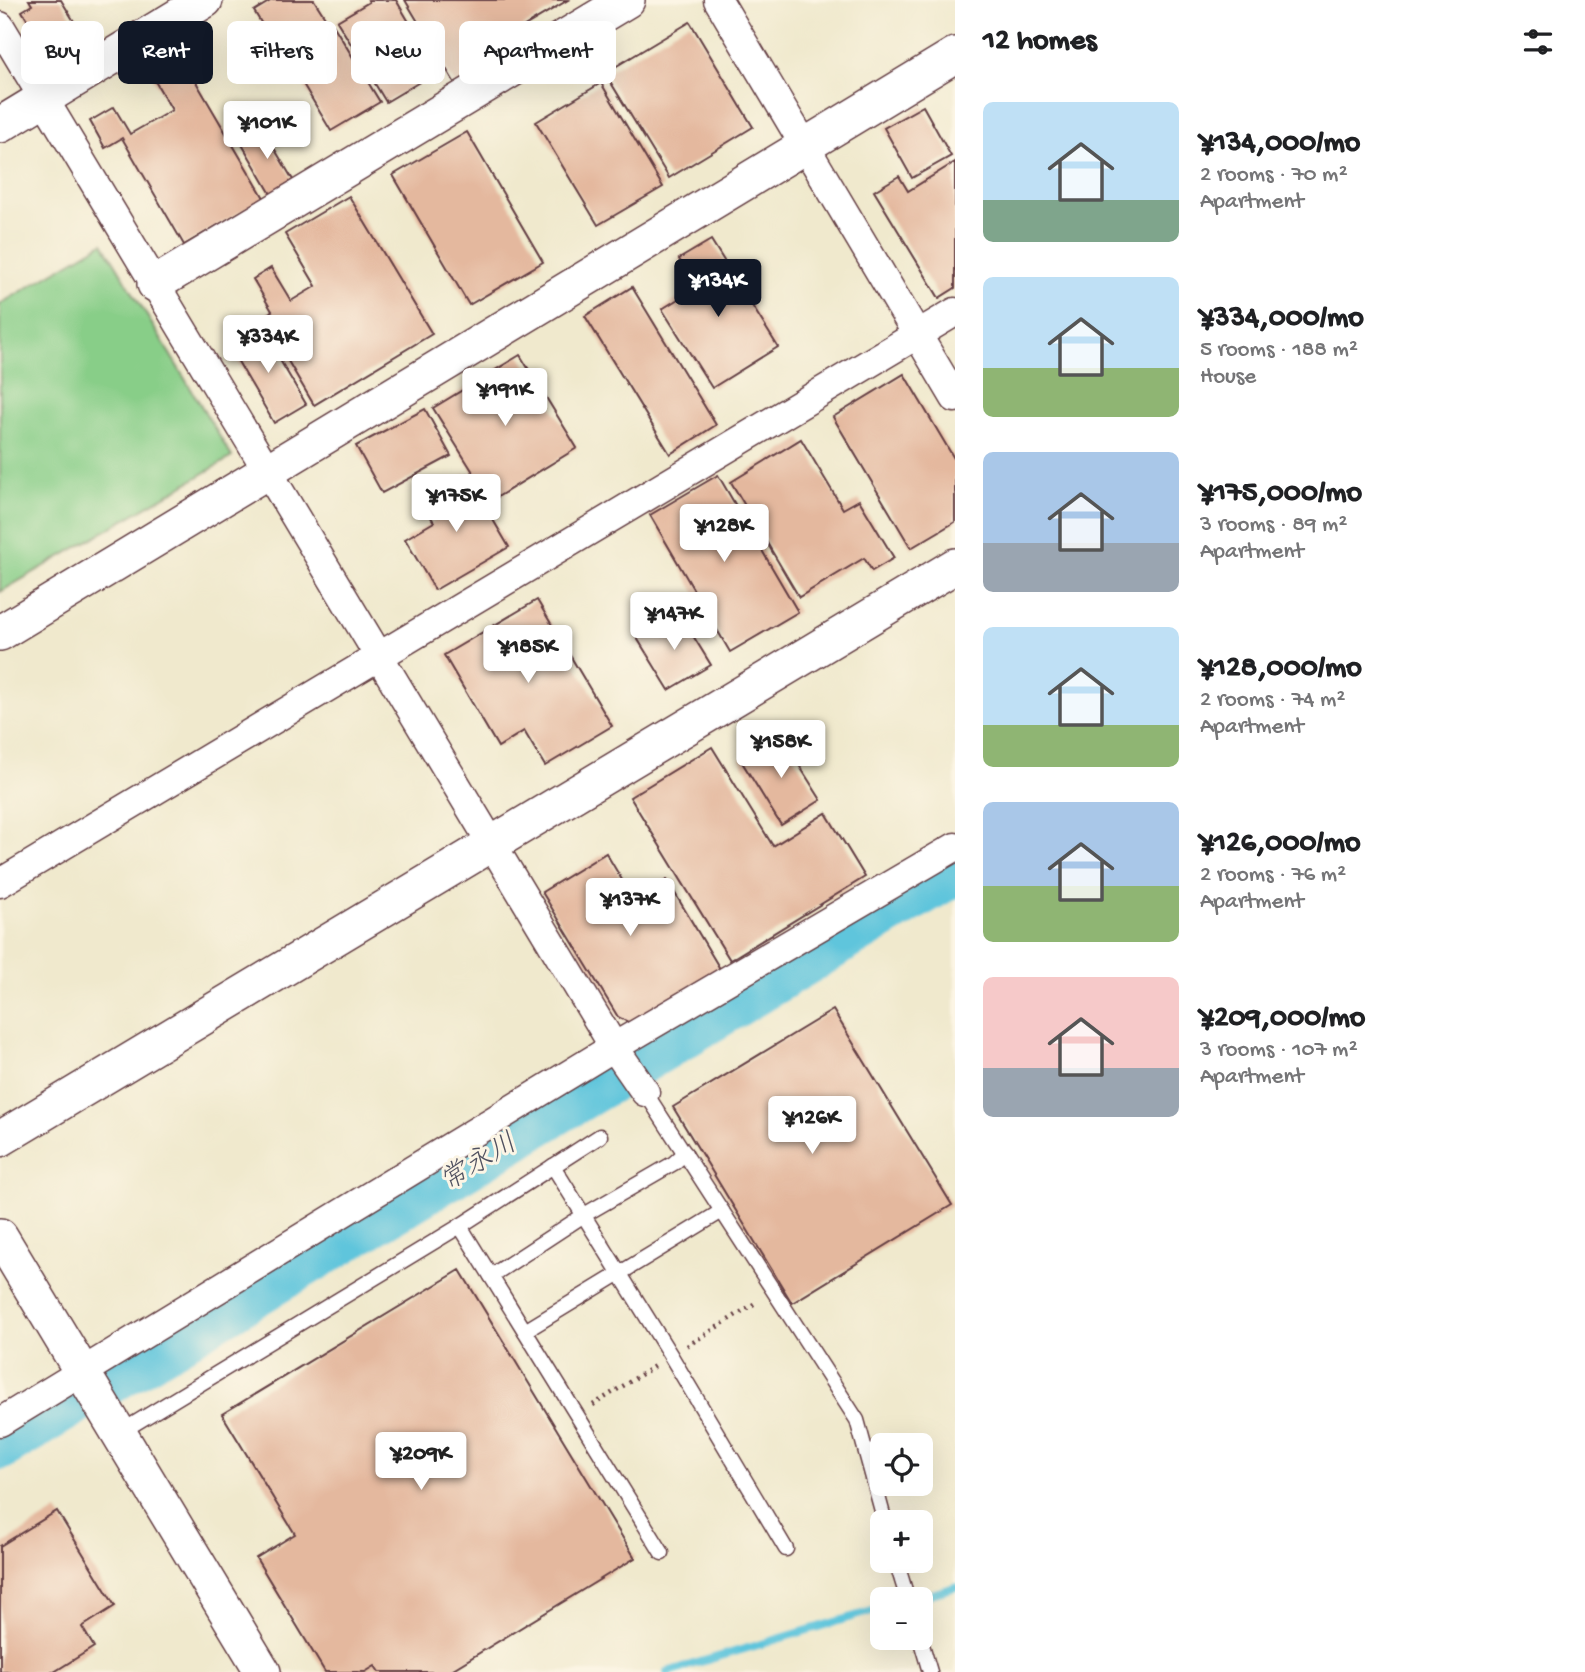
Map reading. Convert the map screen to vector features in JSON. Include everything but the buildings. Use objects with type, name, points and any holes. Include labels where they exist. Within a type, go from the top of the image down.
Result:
[{"type":"street","points":[[0,125],[205,0]]},
{"type":"street","points":[[155,284],[627,0]]},
{"type":"street","points":[[718,0],[955,398]]},
{"type":"street","points":[[0,26],[614,1047],[645,1092]]},
{"type":"street","points":[[0,633],[955,55]]},
{"type":"street","points":[[0,883],[955,312]]},
{"type":"street","points":[[0,1139],[955,566]]},
{"type":"street","points":[[0,1422],[614,1047],[955,847]]},
{"type":"street","points":[[0,1236],[263,1672]]},
{"type":"lane","points":[[645,1092],[857,1420],[882,1510]]},
{"type":"lane","points":[[119,1433],[460,1226],[600,1136]]},
{"type":"lane","points":[[491,1276],[584,1215],[674,1163],[685,1153]]},
{"type":"lane","points":[[553,1166],[653,1325],[786,1549]]},
{"type":"lane","points":[[526,1331],[722,1211]]},
{"type":"lane","points":[[460,1226],[662,1553]]},
{"type":"lane","points":[[923,1650],[930,1672]]},
{"type":"green space","points":[[103,243],[232,457],[0,592],[0,304]]},
{"type":"waterway","name":"常永川","points":[[0,1447],[955,872]]},
{"type":"waterway","points":[[933,1594],[955,1587]]},
{"type":"waterway","points":[[667,1672],[870,1612]]}]
